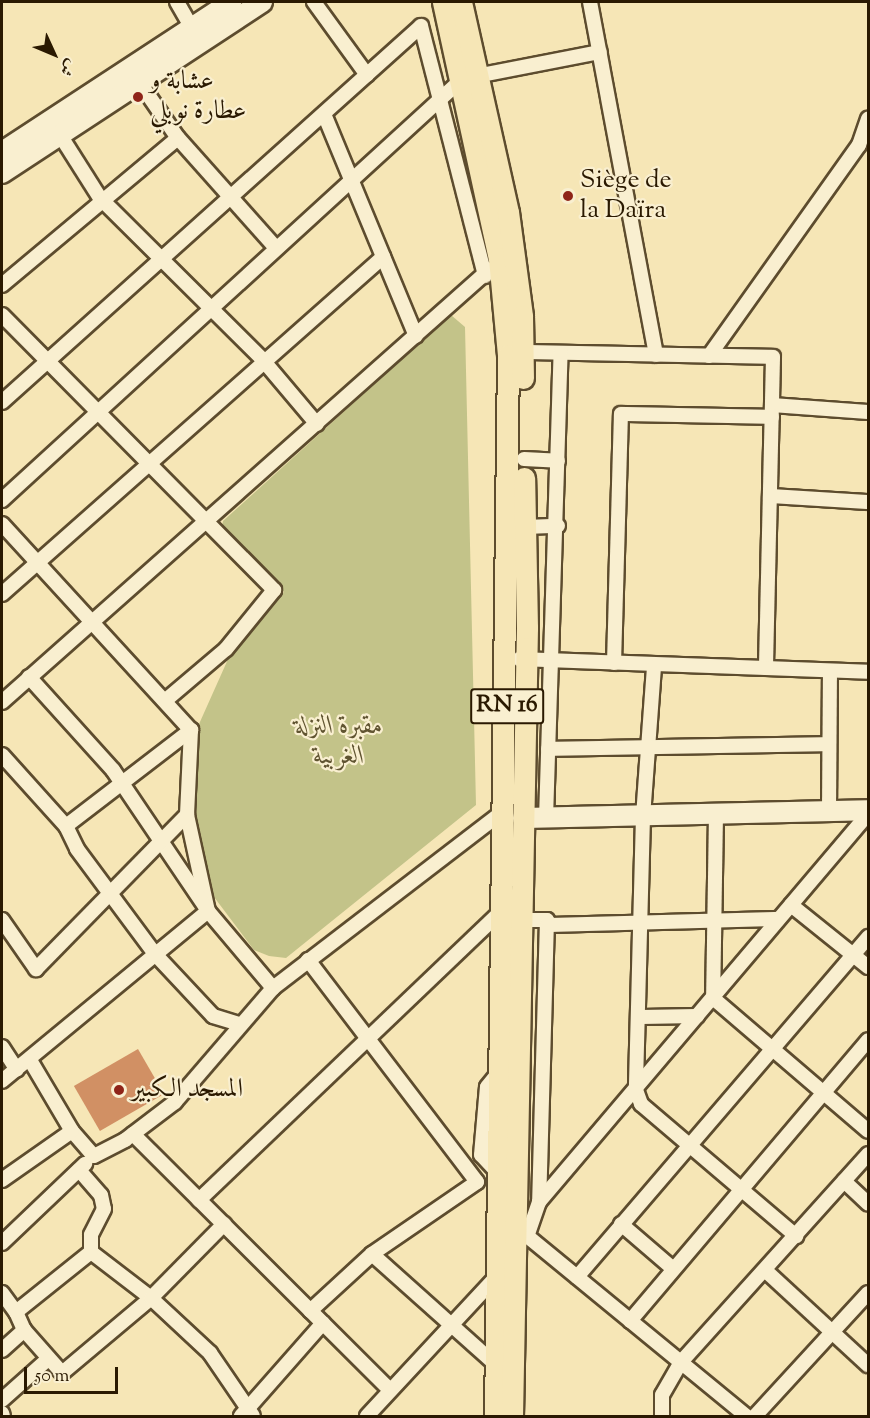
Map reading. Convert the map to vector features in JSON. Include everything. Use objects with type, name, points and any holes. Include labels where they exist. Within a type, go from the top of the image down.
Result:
[{"type":"main road","name":"RN 16","points":[[443,2],[468,78]]},
{"type":"main road","name":"RN 16","points":[[461,2],[468,78],[499,258],[508,366],[517,659]]},
{"type":"main road","name":"RN 16","points":[[490,215],[522,352],[524,459],[525,527],[517,659],[512,915],[521,1231],[512,1416]]},
{"type":"main road","name":"RN 16","points":[[495,1416],[498,1275],[495,1172],[512,915]]},
{"type":"street","points":[[177,2],[196,35]]},
{"type":"street","points":[[2,173],[140,83],[231,2]]},
{"type":"street","points":[[314,2],[366,75]]},
{"type":"street","points":[[590,2],[656,355]]},
{"type":"street","points":[[2,152],[196,35],[255,3]]},
{"type":"street","points":[[2,402],[422,26],[440,97],[490,215],[485,276]]},
{"type":"street","points":[[2,500],[209,307],[440,97],[468,78],[600,52]]},
{"type":"street","points":[[140,83],[178,138],[229,198],[276,248]]},
{"type":"street","points":[[324,114],[416,336]]},
{"type":"street","points":[[709,356],[859,145],[868,119]]},
{"type":"street","points":[[60,135],[100,198],[262,359],[317,424]]},
{"type":"street","points":[[2,285],[100,198],[178,138]]},
{"type":"street","points":[[2,594],[262,359],[383,256]]},
{"type":"street","points":[[2,702],[485,276],[499,258]]},
{"type":"street","points":[[2,315],[274,590],[226,649],[167,699]]},
{"type":"street","points":[[522,352],[773,357],[766,668]]},
{"type":"street","points":[[546,818],[558,526],[561,353]]},
{"type":"street","points":[[614,663],[621,414],[868,412]]},
{"type":"street","points":[[524,459],[558,461]]},
{"type":"street","points":[[770,496],[868,502]]},
{"type":"street","points":[[2,524],[167,699],[191,730],[187,815],[208,911]]},
{"type":"street","points":[[525,527],[558,526]]},
{"type":"street","points":[[517,659],[654,667],[868,672]]},
{"type":"street","points":[[654,667],[643,816],[641,1017],[636,1090],[641,1104],[742,1187],[796,1236]]},
{"type":"street","points":[[829,811],[830,671]]},
{"type":"street","points":[[29,677],[120,782],[158,843],[208,911],[273,988]]},
{"type":"street","points":[[66,826],[120,782],[191,730]]},
{"type":"street","points":[[549,749],[829,744]]},
{"type":"street","points":[[2,754],[66,826],[112,897],[155,954],[213,1016],[239,1024]]},
{"type":"street","points":[[2,1243],[94,1156],[133,1134],[175,1102],[239,1024],[273,988],[308,960],[514,814],[546,818],[868,812]]},
{"type":"street","points":[[746,1416],[521,1231],[539,1202],[636,1090],[868,812]]},
{"type":"street","points":[[716,814],[711,920],[713,998],[868,1131]]},
{"type":"street","points":[[2,920],[36,969],[112,897],[158,843],[187,815]]},
{"type":"street","points":[[791,904],[868,968]]},
{"type":"street","points":[[2,1081],[208,911]]},
{"type":"street","points":[[199,1200],[366,1040],[512,915],[547,920],[539,1202]]},
{"type":"street","points":[[547,925],[777,919]]},
{"type":"street","points":[[577,1277],[689,1143],[868,937]]},
{"type":"street","points":[[308,960],[366,1040],[477,1182]]},
{"type":"street","points":[[641,1017],[697,1016]]},
{"type":"street","points":[[630,1321],[671,1267],[868,1040]]},
{"type":"street","points":[[2,1047],[17,1070]]},
{"type":"street","points":[[30,1060],[72,1131],[94,1156]]},
{"type":"street","points":[[2,1180],[72,1131]]},
{"type":"street","points":[[133,1134],[389,1389]]},
{"type":"street","points":[[662,1416],[662,1395],[681,1362],[766,1271],[868,1154]]},
{"type":"street","points":[[79,1170],[100,1195],[104,1209],[91,1235],[91,1252]]},
{"type":"street","points":[[310,1311],[372,1254],[495,1172]]},
{"type":"street","points":[[844,1181],[868,1203]]},
{"type":"street","points":[[2,1293],[16,1312],[24,1330],[62,1372],[151,1298],[224,1224]]},
{"type":"street","points":[[621,1224],[671,1267]]},
{"type":"street","points":[[91,1252],[151,1298],[210,1353],[247,1414],[323,1323]]},
{"type":"street","points":[[16,1312],[91,1252]]},
{"type":"street","points":[[372,1254],[449,1328],[496,1365]]},
{"type":"street","points":[[766,1271],[868,1365]]},
{"type":"street","points":[[367,1416],[389,1389],[498,1275]]},
{"type":"street","points":[[755,1416],[868,1293]]},
{"type":"street","points":[[2,1350],[24,1330]]},
{"type":"street","points":[[2,1400],[48,1359]]},
{"type":"green space","name":"مقبرة النزلة الغربية","points":[[451,315],[465,327],[476,805],[286,958],[269,956],[254,950],[214,897],[193,819],[191,742],[233,648],[284,592],[222,527],[223,521]]},
{"type":"building","name":"المسجد الكبير","points":[[138,1049],[164,1094],[100,1131],[74,1086]]},
{"type":"place","name":"عشابة و عطارة نوبلي","points":[[138,97]]},
{"type":"place","name":"Siège de la Daïra","points":[[568,196]]},
{"type":"place","name":"المسجد الكبير","points":[[119,1090]]}]
